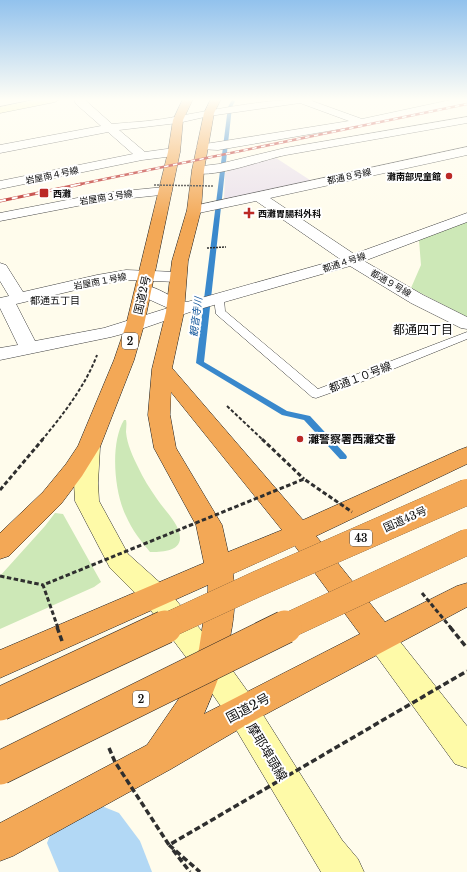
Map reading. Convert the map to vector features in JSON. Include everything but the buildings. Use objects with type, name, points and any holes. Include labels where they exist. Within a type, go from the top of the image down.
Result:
[{"type":"highway","name":"国道2号","points":[[1,546],[52,498],[89,447],[124,360],[135,325],[149,261],[160,188],[174,152],[176,140]]},
{"type":"highway","points":[[159,757],[190,710],[209,663],[214,649],[222,591],[219,569],[209,525],[164,448],[159,415],[162,369],[192,305],[178,277],[180,261],[200,208],[198,170],[204,140]]},
{"type":"highway","points":[[162,369],[299,533],[380,638]]},
{"type":"highway","points":[[0,664],[219,569],[467,456]]},
{"type":"highway","name":"国道43号","points":[[0,704],[255,585],[467,492]]},
{"type":"highway","name":"2","points":[[0,768],[281,629],[467,542]]},
{"type":"highway","name":"国道2号","points":[[0,843],[159,757],[242,710],[467,594]]},
{"type":"main road","name":"摩耶埠頭線","points":[[89,447],[86,478],[87,501],[119,561],[156,596],[209,663],[242,710],[329,853],[345,872]]},
{"type":"main road","points":[[380,638],[467,752]]},
{"type":"street","points":[[0,149],[49,140]]},
{"type":"street","points":[[123,140],[142,156]]},
{"type":"street","points":[[202,147],[255,140]]},
{"type":"street","points":[[198,170],[219,168],[285,152],[354,140]]},
{"type":"street","name":"都通８号線","points":[[200,208],[258,196],[465,146]]},
{"type":"street","name":"岩屋南４号線","points":[[0,185],[142,156],[174,152]]},
{"type":"street","name":"岩屋南３号線","points":[[0,217],[68,203],[160,188]]},
{"type":"street","name":"都通９号線","points":[[258,196],[352,260],[417,299],[467,324]]},
{"type":"street","name":"都通４号線","points":[[0,354],[105,333],[135,325],[192,305],[352,260],[467,217]]},
{"type":"street","points":[[0,268],[8,301],[29,348]]},
{"type":"street","name":"岩屋南１号線","points":[[8,301],[97,280],[126,275],[145,282],[178,277]]},
{"type":"street","points":[[145,282],[192,305]]},
{"type":"lane","name":"都通１０号線","points":[[192,305],[220,312],[316,394],[467,335]]},
{"type":"path","points":[[160,188],[213,186]]},
{"type":"path","points":[[210,248],[226,247]]},
{"type":"path","points":[[0,490],[56,424],[92,368],[105,333]]},
{"type":"path","points":[[224,403],[304,479]]},
{"type":"path","points":[[0,576],[43,585]]},
{"type":"path","points":[[190,872],[169,845],[200,872]]},
{"type":"shaded area","points":[[276,158],[313,182],[224,201],[225,173],[233,167]]},
{"type":"green space","points":[[467,222],[467,317],[411,288],[421,265],[419,240]]},
{"type":"green space","points":[[124,420],[126,420],[126,432],[129,446],[140,471],[154,495],[175,522],[180,538],[179,543],[173,549],[150,552],[131,526],[122,506],[116,481],[115,454],[117,441]]},
{"type":"green space","points":[[55,513],[63,514],[101,582],[94,587],[0,629],[0,576]]},
{"type":"waterway","name":"観音寺川","points":[[226,140],[200,363],[285,413],[307,418],[343,457]]},
{"type":"waterway","points":[[89,843],[109,872]]},
{"type":"railway","points":[[76,185],[295,140]]},
{"type":"railway","points":[[0,201],[81,184]]},
{"type":"place","name":"灘南部児童館","points":[[449,176]]},
{"type":"place","name":"西灘","points":[[44,193]]},
{"type":"place","name":"西灘胃腸科外科","points":[[249,213]]},
{"type":"place","name":"灘警察署西灘交番","points":[[300,439]]},
{"type":"district","name":"都通五丁目","points":[[55,300]]},
{"type":"district","name":"都通四丁目","points":[[423,329]]}]
